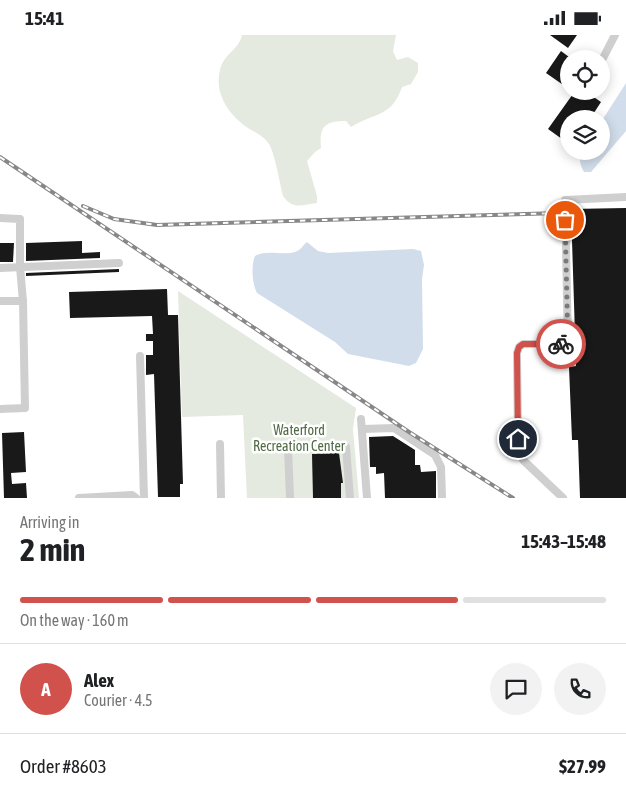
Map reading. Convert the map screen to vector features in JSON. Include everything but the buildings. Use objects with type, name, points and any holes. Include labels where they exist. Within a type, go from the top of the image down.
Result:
[{"type":"lane","points":[[607,50],[615,35]]},
{"type":"lane","points":[[563,498],[528,465],[520,452],[518,439],[517,353],[519,347],[523,344],[568,344],[565,200],[626,197]]},
{"type":"lane","points":[[0,218],[20,219],[25,408],[0,409]]},
{"type":"lane","points":[[0,268],[119,263]]},
{"type":"lane","points":[[0,301],[23,301]]},
{"type":"lane","points":[[140,356],[144,498]]},
{"type":"lane","points":[[362,419],[367,498]]},
{"type":"lane","points":[[363,429],[394,428],[435,455],[441,467],[442,498]]},
{"type":"lane","points":[[220,443],[221,498]]},
{"type":"lane","points":[[290,498],[288,449],[346,447],[350,498]]},
{"type":"lane","points":[[79,498],[132,495],[136,498]]},
{"type":"green space","points":[[242,35],[396,35],[393,51],[397,60],[408,57],[418,63],[418,72],[411,84],[402,87],[398,97],[387,109],[351,127],[346,121],[333,122],[322,130],[321,148],[307,161],[317,196],[317,203],[294,205],[283,196],[269,144],[235,117],[221,95],[219,79],[222,64],[238,44]]},
{"type":"green space","name":"Waterford Recreation Center","points":[[178,291],[356,408],[353,429],[359,498],[247,498],[243,415],[182,417]]},
{"type":"shaded area","points":[[626,83],[626,131],[610,150],[610,110]]},
{"type":"shaded area","points":[[601,160],[591,172],[584,172],[580,161]]},
{"type":"shaded area","points":[[307,242],[318,251],[328,253],[413,249],[421,251],[424,265],[422,279],[423,349],[416,363],[409,366],[348,354],[335,342],[257,293],[253,275],[255,256],[265,253],[294,252]]},
{"type":"railway","points":[[0,157],[409,432],[513,498]]},
{"type":"railway","points":[[83,206],[114,219],[157,225],[560,213]]},
{"type":"way so far","points":[[561,344],[568,344],[565,220]]},
{"type":"route","points":[[518,439],[517,353],[519,347],[523,344],[561,344]]}]
